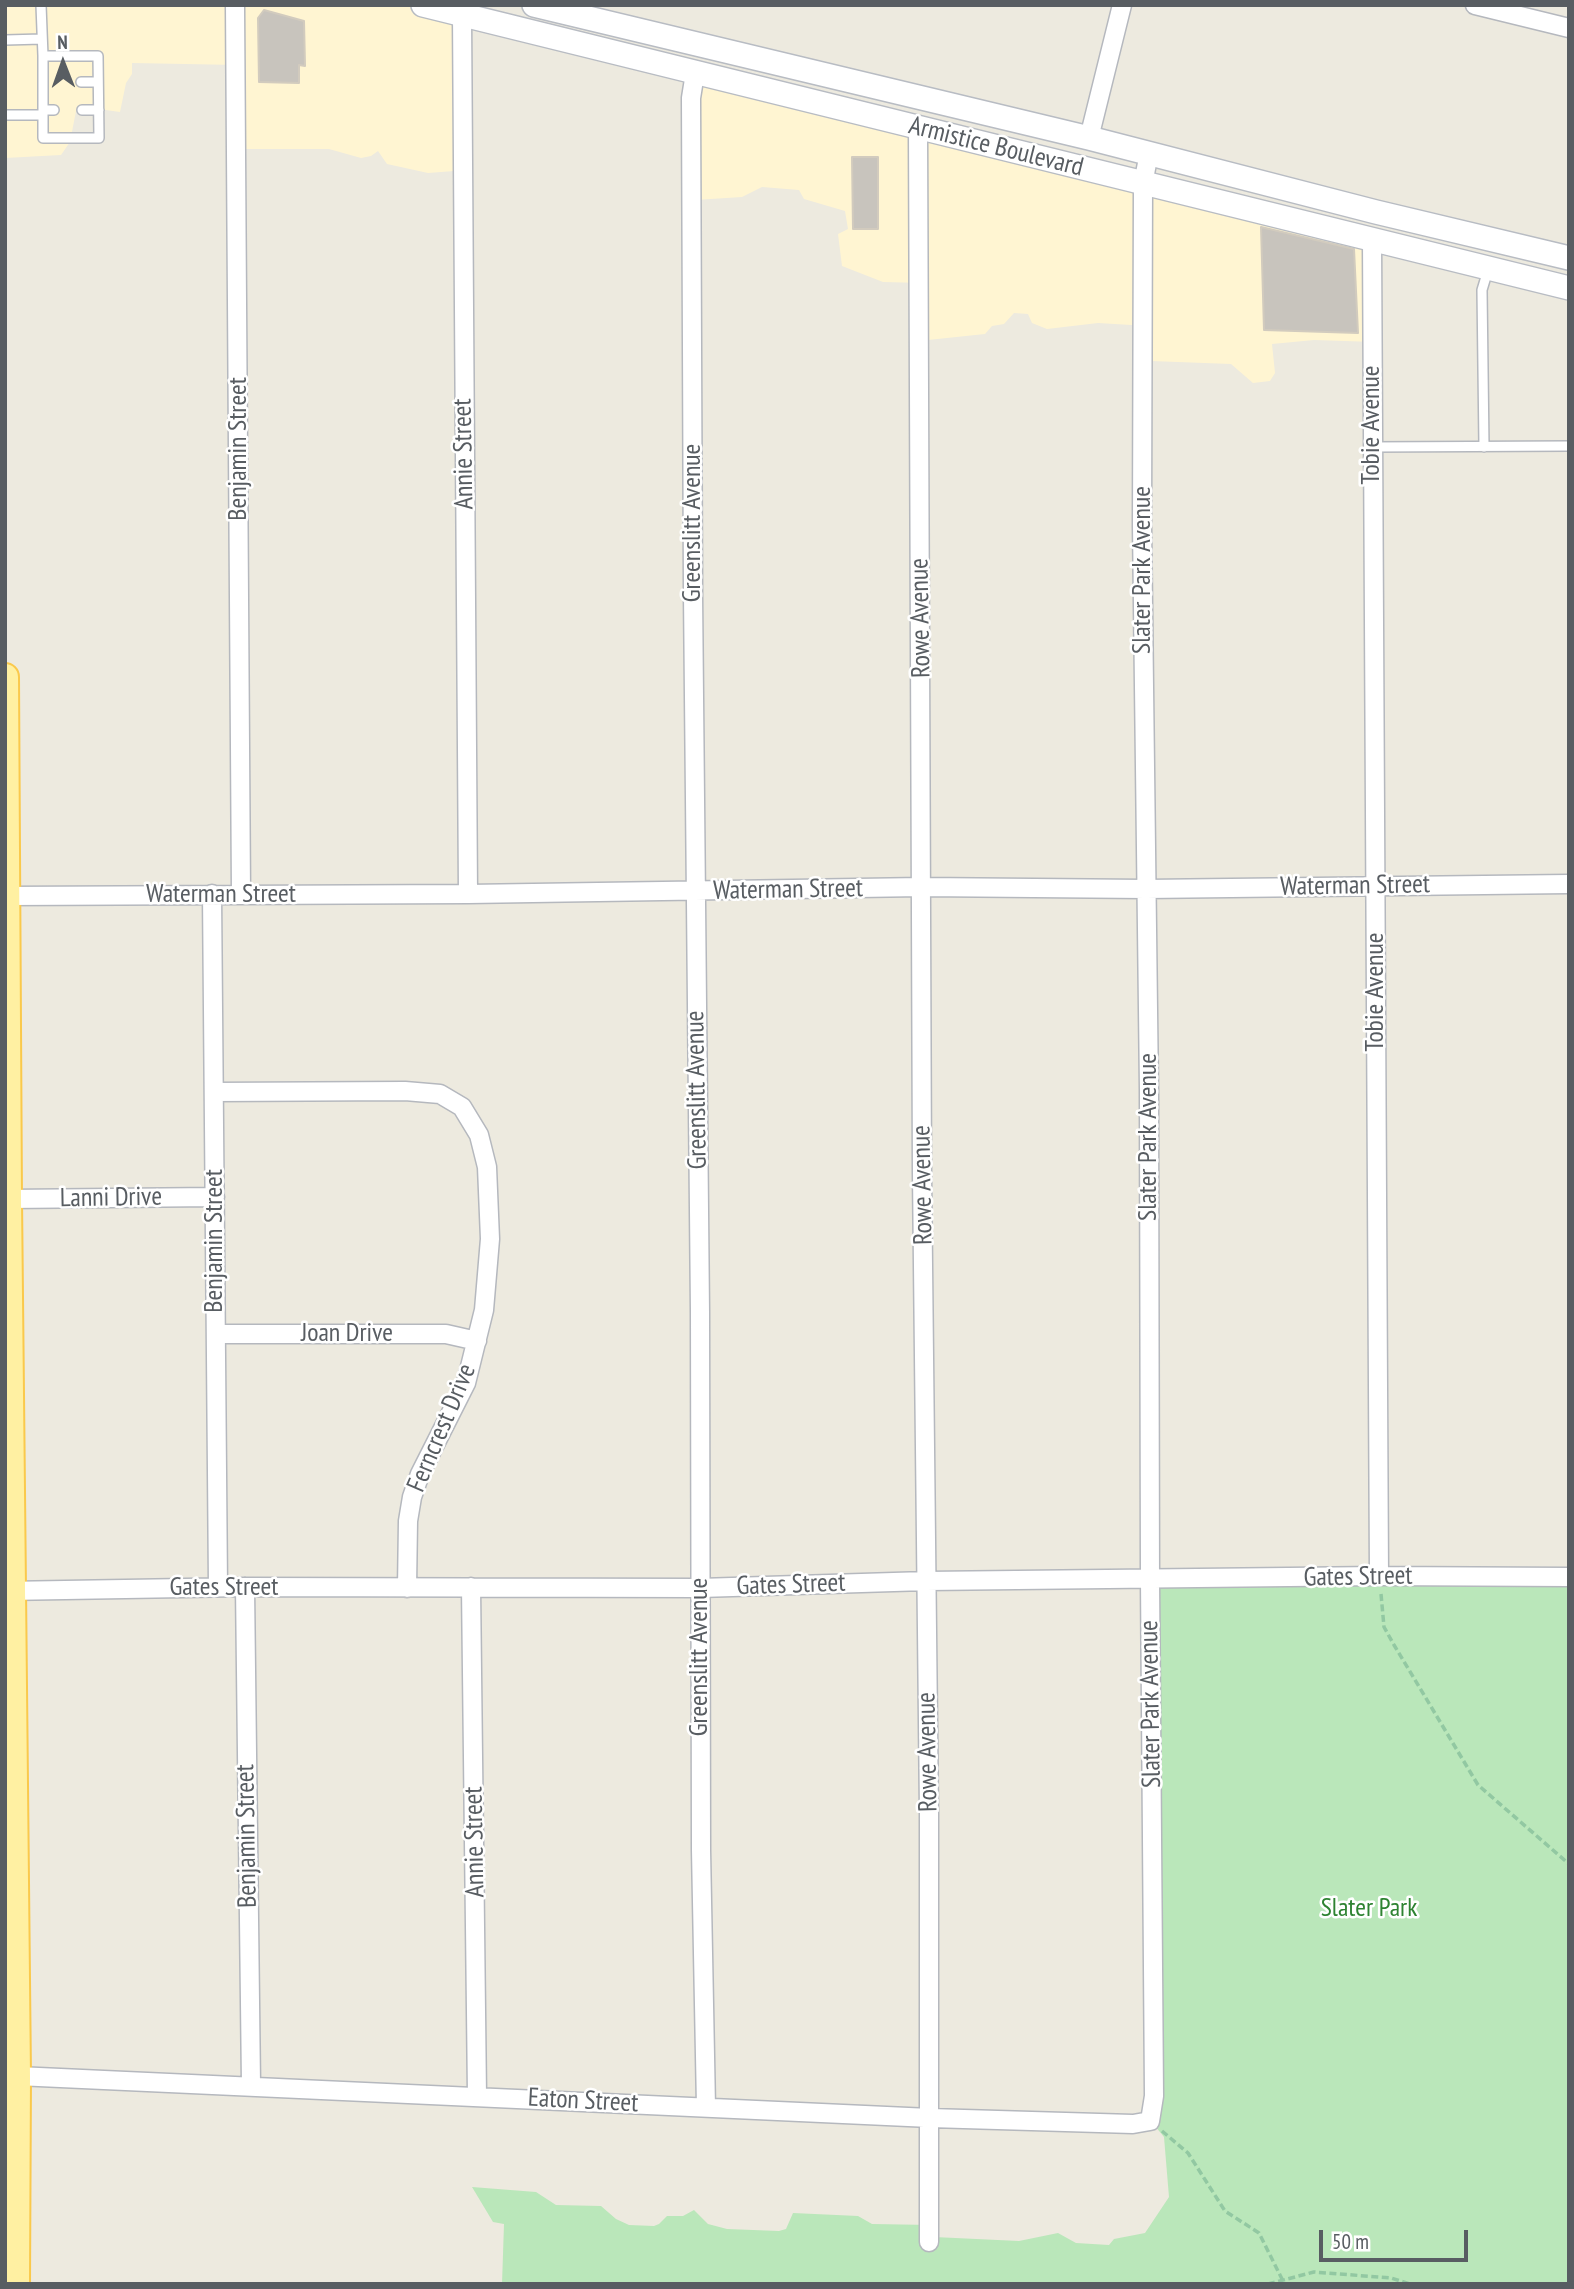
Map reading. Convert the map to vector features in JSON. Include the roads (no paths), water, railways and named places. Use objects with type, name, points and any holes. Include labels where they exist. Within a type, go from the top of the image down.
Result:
[{"type":"main road","name":"Armistice Boulevard","points":[[424,5],[1569,288]]},
{"type":"main road","name":"Armistice Boulevard","points":[[534,5],[1089,138],[1376,212],[1569,258]]},
{"type":"main road","points":[[5,677],[10,1915],[11,2000],[17,2076],[11,2244],[16,2284]]},
{"type":"street","name":"Benjamin Street","points":[[234,5],[241,894]]},
{"type":"street","points":[[1089,138],[1122,5]]},
{"type":"street","points":[[1475,5],[1569,28]]},
{"type":"street","name":"Annie Street","points":[[461,15],[468,894]]},
{"type":"street","name":"Greenslitt Avenue","points":[[695,74],[691,98],[691,126],[701,1850],[706,2107]]},
{"type":"street","name":"Rowe Avenue","points":[[918,128],[929,2242]]},
{"type":"street","name":"Slater Park Avenue","points":[[1149,153],[1143,184],[1142,525],[1154,2095],[1150,2121]]},
{"type":"street","name":"Tobie Avenue","points":[[1372,240],[1379,1576]]},
{"type":"street","name":"Waterman Street","points":[[6,897],[922,887],[1569,884]]},
{"type":"street","name":"Benjamin Street","points":[[212,894],[218,1587]]},
{"type":"street","name":"Ferncrest Drive","points":[[214,1092],[405,1091],[440,1094],[461,1107],[479,1135],[487,1167],[490,1239],[484,1310],[466,1383],[420,1474],[412,1497],[408,1521],[407,1588]]},
{"type":"street","name":"Lanni Drive","points":[[8,1199],[215,1197]]},
{"type":"street","name":"Joan Drive","points":[[216,1334],[446,1334],[477,1341]]},
{"type":"street","name":"Gates Street","points":[[9,1591],[218,1587],[700,1588],[926,1581],[1379,1576],[1569,1577]]},
{"type":"street","name":"Benjamin Street","points":[[245,1587],[251,2085]]},
{"type":"street","name":"Annie Street","points":[[471,1587],[477,2096]]},
{"type":"street","name":"Eaton Street","points":[[17,2076],[930,2118],[1133,2124],[1150,2121]]},
{"type":"lane","points":[[41,5],[43,56],[48,83],[43,112],[43,138],[99,138],[98,56],[43,56]]},
{"type":"lane","points":[[5,40],[42,39]]},
{"type":"lane","points":[[81,82],[98,82]]},
{"type":"lane","points":[[5,115],[54,110]]},
{"type":"lane","points":[[82,110],[99,110]]},
{"type":"lane","points":[[1484,447],[1482,289],[1488,269]]},
{"type":"lane","points":[[1373,447],[1569,446]]},
{"type":"park label","name":"Slater Park","points":[[1369,1909]]}]
